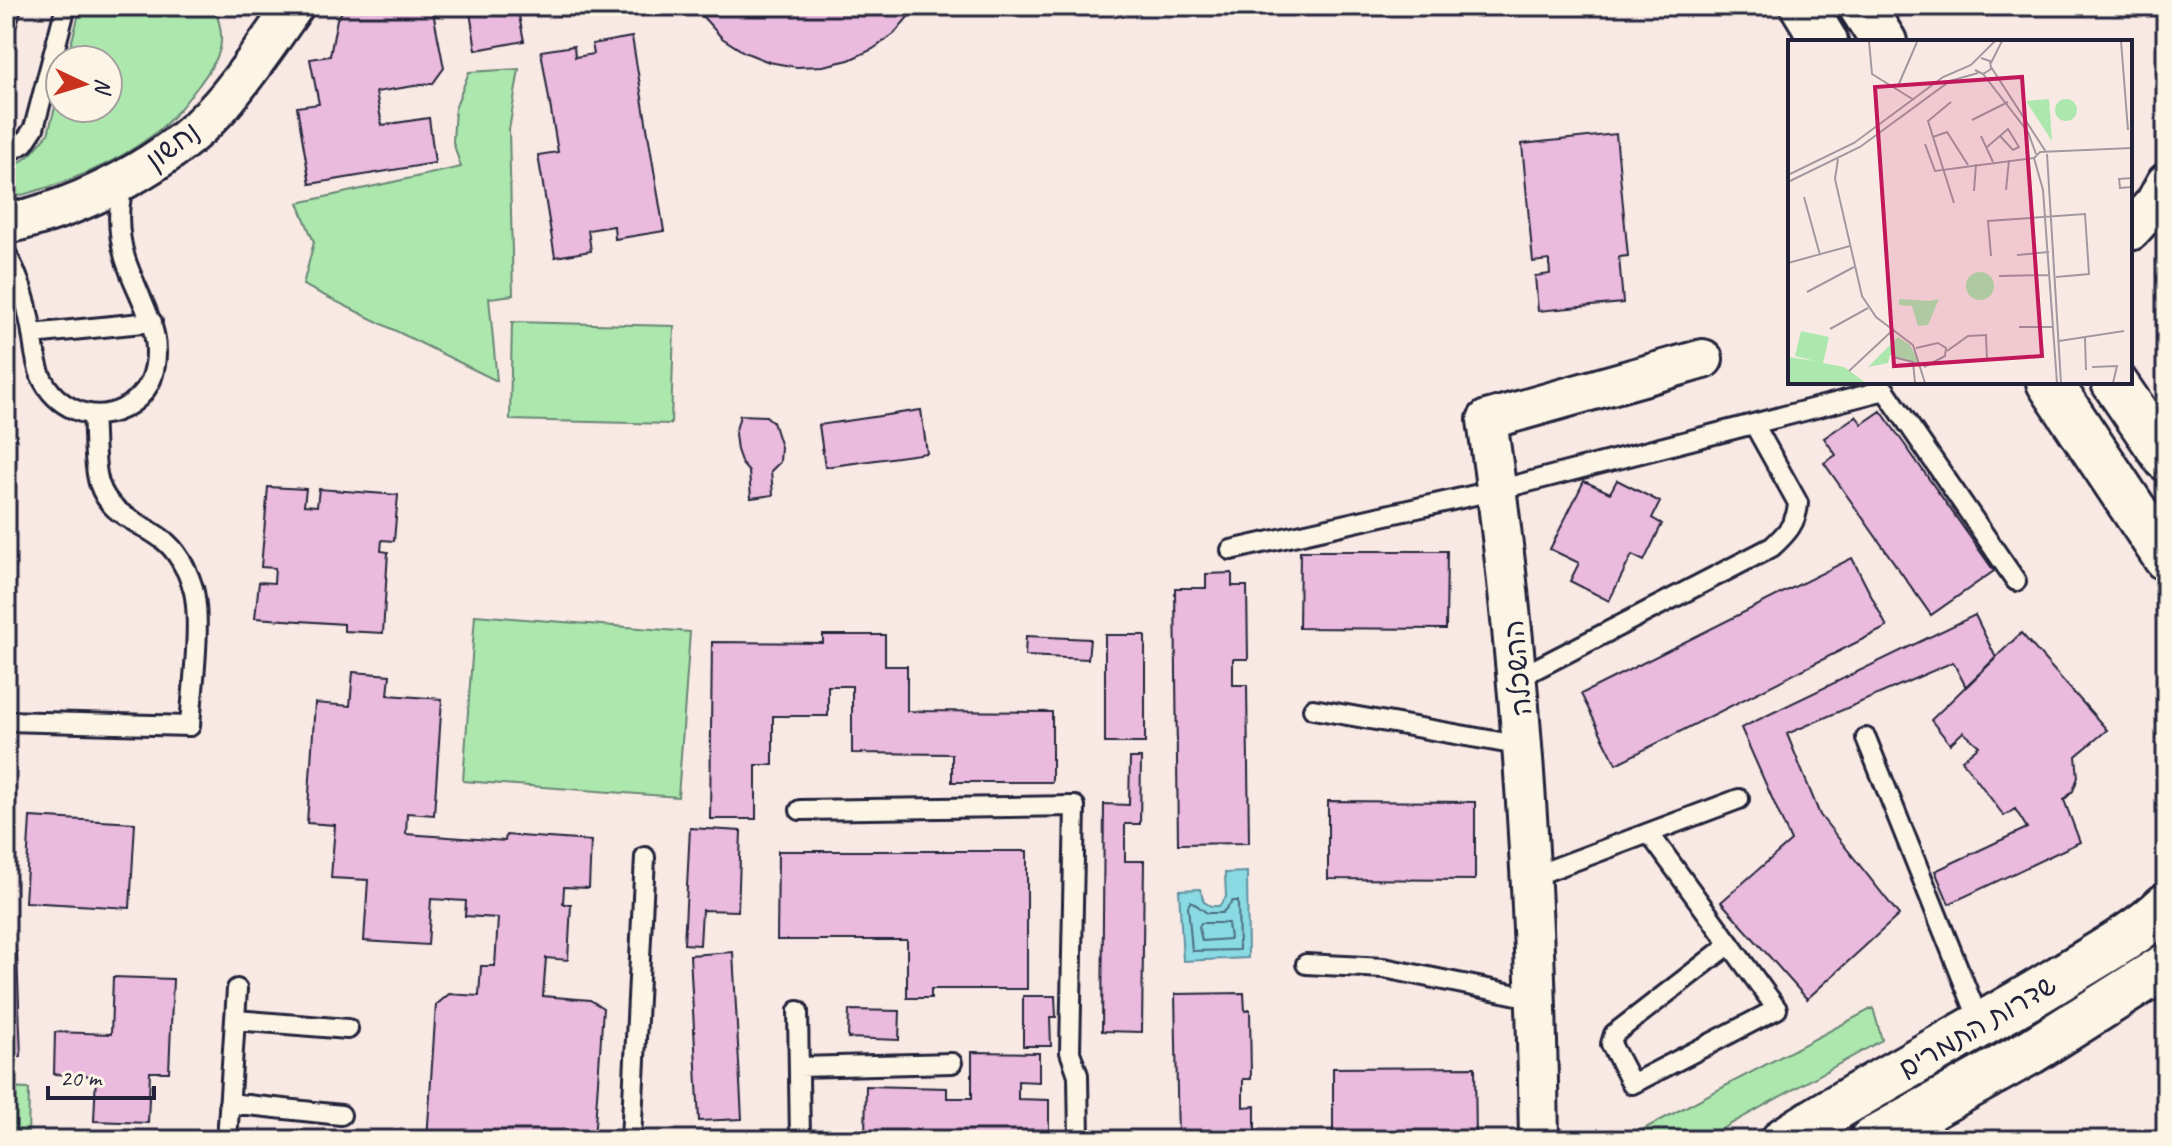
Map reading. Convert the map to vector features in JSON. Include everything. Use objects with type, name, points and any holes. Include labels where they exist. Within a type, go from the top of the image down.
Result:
[{"type":"street","points":[[1803,6],[1824,40]]},
{"type":"street","points":[[1861,6],[1883,40]]},
{"type":"street","name":"נחשון","points":[[6,224],[30,219],[76,202],[128,176],[190,134],[218,108],[285,10]]},
{"type":"street","points":[[2132,229],[2155,203],[2166,183]]},
{"type":"street","name":"ההשכלה","points":[[1539,1140],[1537,999],[1523,746],[1518,678],[1487,420],[1703,359]]},
{"type":"street","points":[[2050,384],[2166,558]]},
{"type":"street","points":[[2115,384],[2166,458]]},
{"type":"street","name":"שדרות התמרים","points":[[1784,1140],[2090,960],[2166,906]]},
{"type":"street","name":"שדרות התמרים","points":[[1872,1140],[2030,1052],[2166,966]]},
{"type":"lane","points":[[6,154],[24,143],[34,128],[66,6]]},
{"type":"lane","points":[[6,253],[21,284],[42,376],[55,397],[73,409],[93,415],[113,414],[131,405],[147,390],[156,367],[156,343],[152,322],[125,257],[122,242],[119,214],[128,176]]},
{"type":"lane","points":[[32,334],[152,322]]},
{"type":"lane","points":[[1231,550],[1497,490],[1885,390],[2016,581]]},
{"type":"lane","points":[[6,721],[190,726],[197,608],[193,586],[181,561],[164,540],[114,509],[104,494],[98,481],[93,415]]},
{"type":"lane","points":[[1518,678],[1772,547],[1789,531],[1797,514],[1798,503],[1754,424]]},
{"type":"lane","points":[[1313,709],[1523,746]]},
{"type":"lane","points":[[1866,738],[1982,1025]]},
{"type":"lane","points":[[1531,877],[1739,799]]},
{"type":"lane","points":[[800,810],[1075,806],[1070,1052],[1078,1075],[1079,1140]]},
{"type":"lane","points":[[1649,833],[1730,944],[1777,1009],[1632,1084],[1611,1044],[1614,1034],[1730,944]]},
{"type":"lane","points":[[631,1140],[645,857]]},
{"type":"lane","points":[[1306,964],[1384,968],[1537,999]]},
{"type":"lane","points":[[227,1140],[237,989]]},
{"type":"lane","points":[[798,1011],[800,1140]]},
{"type":"lane","points":[[235,1020],[348,1029]]},
{"type":"lane","points":[[799,1067],[952,1063]]},
{"type":"lane","points":[[229,1103],[341,1115]]},
{"type":"green space","points":[[81,6],[213,6],[221,32],[213,65],[178,112],[160,130],[119,157],[82,174],[6,199],[6,173],[31,154],[48,134],[51,124],[124,124],[124,44],[71,44]]},
{"type":"green space","points":[[519,69],[509,130],[513,295],[489,298],[497,381],[303,285],[314,242],[298,203],[461,167],[453,142],[455,109],[469,72]]},
{"type":"green space","points":[[512,322],[674,326],[671,424],[510,420]]},
{"type":"green space","points":[[475,615],[690,632],[678,797],[463,781]]},
{"type":"green space","points":[[1873,1008],[1882,1040],[1702,1140],[1623,1140]]},
{"type":"green space","points":[[6,1088],[29,1089],[28,1140],[6,1140]]},
{"type":"water","points":[[1247,872],[1248,958],[1183,961],[1179,890],[1200,889],[1204,902],[1219,906],[1226,897],[1225,873]]},
{"type":"building","points":[[6,6],[23,6],[6,58]]},
{"type":"building","points":[[346,6],[457,6],[433,12],[444,68],[433,83],[376,92],[382,125],[429,118],[435,163],[310,184],[297,107],[319,104],[310,59],[330,56],[337,19]]},
{"type":"building","points":[[469,6],[517,6],[524,41],[476,50]]},
{"type":"building","points":[[693,6],[917,6],[894,34],[873,49],[849,60],[823,66],[796,67],[769,62],[744,52],[722,38]]},
{"type":"building","points":[[632,37],[664,231],[615,239],[614,226],[588,230],[591,251],[555,257],[538,155],[558,152],[541,51],[574,46],[575,57],[594,54],[592,44]]},
{"type":"building","points":[[1616,134],[1628,256],[1619,257],[1623,303],[1538,311],[1535,276],[1550,274],[1549,260],[1533,262],[1522,144]]},
{"type":"building","points":[[921,410],[927,453],[825,467],[819,425]]},
{"type":"building","points":[[1881,411],[1994,571],[1931,615],[1824,463],[1836,455],[1824,438],[1856,416],[1862,424]]},
{"type":"building","points":[[740,415],[766,416],[773,422],[781,447],[780,462],[771,471],[773,495],[751,498],[749,472],[737,450],[735,434]]},
{"type":"building","points":[[1617,480],[1660,502],[1652,518],[1662,524],[1644,561],[1632,555],[1609,601],[1570,581],[1579,563],[1550,549],[1584,481],[1610,493]]},
{"type":"building","points":[[268,487],[306,489],[304,505],[317,506],[319,489],[398,495],[394,541],[382,540],[381,551],[388,552],[383,633],[344,631],[344,624],[255,618],[259,582],[274,583],[275,568],[261,567]]},
{"type":"building","points":[[1300,551],[1447,551],[1446,629],[1299,628]]},
{"type":"building","points":[[1852,558],[1887,627],[1616,764],[1581,694]]},
{"type":"building","points":[[1232,573],[1232,586],[1247,586],[1248,659],[1233,659],[1233,685],[1247,685],[1249,843],[1178,844],[1175,588],[1206,588],[1206,574]]},
{"type":"building","points":[[1975,615],[1996,658],[1966,687],[1953,662],[1787,734],[1820,815],[1899,915],[1807,999],[1721,902],[1791,841],[1741,728]]},
{"type":"building","points":[[2021,633],[2107,730],[2076,756],[2078,777],[2073,791],[2064,800],[2080,842],[1949,904],[1935,871],[2027,828],[2015,809],[2004,816],[1962,760],[1979,746],[1963,732],[1950,744],[1931,720]]},
{"type":"building","points":[[823,635],[885,635],[885,666],[907,666],[907,711],[1052,712],[1052,782],[952,782],[952,754],[852,753],[852,686],[828,686],[828,716],[773,716],[773,765],[756,765],[756,819],[710,819],[712,642],[823,643]]},
{"type":"building","points":[[1105,635],[1145,635],[1145,743],[1105,743]]},
{"type":"building","points":[[1026,636],[1090,639],[1088,659],[1025,656]]},
{"type":"building","points":[[353,672],[390,675],[388,695],[442,699],[434,815],[407,813],[406,834],[505,841],[506,835],[591,841],[589,888],[564,887],[563,904],[571,904],[568,960],[546,958],[543,996],[590,1000],[603,1008],[594,1140],[427,1140],[436,1005],[449,994],[479,996],[481,966],[495,966],[498,918],[465,916],[466,901],[431,899],[428,945],[364,941],[368,880],[331,878],[335,825],[307,823],[315,703],[350,706]]},
{"type":"building","points":[[1130,758],[1141,758],[1140,824],[1125,824],[1125,861],[1144,861],[1142,1032],[1102,1031],[1104,804],[1129,805]]},
{"type":"building","points":[[1328,801],[1475,802],[1475,880],[1328,879]]},
{"type":"building","points":[[30,817],[135,823],[130,908],[25,902]]},
{"type":"building","points":[[690,828],[741,831],[738,911],[702,910],[700,945],[684,944]]},
{"type":"building","points":[[778,851],[1027,851],[1027,989],[931,989],[931,998],[907,998],[907,940],[777,940]]},
{"type":"building","points":[[6,952],[17,952],[21,1057],[6,1057]]},
{"type":"building","points":[[733,952],[742,1119],[699,1121],[690,955]]},
{"type":"building","points":[[113,977],[173,979],[169,1072],[150,1072],[148,1123],[94,1121],[96,1076],[54,1074],[55,1032],[111,1034]]},
{"type":"building","points":[[1244,993],[1245,1011],[1250,1010],[1251,1079],[1243,1079],[1243,1107],[1255,1106],[1255,1140],[1178,1140],[1175,994]]},
{"type":"building","points":[[1023,996],[1055,996],[1056,1017],[1050,1017],[1051,1046],[1023,1046]]},
{"type":"building","points":[[849,1010],[900,1011],[899,1040],[848,1038]]},
{"type":"building","points":[[972,1052],[1039,1053],[1039,1082],[1018,1081],[1018,1099],[1049,1100],[1049,1140],[865,1140],[866,1086],[947,1088],[947,1098],[972,1098]]},
{"type":"building","points":[[1475,1067],[1476,1140],[1333,1140],[1333,1068]]}]
